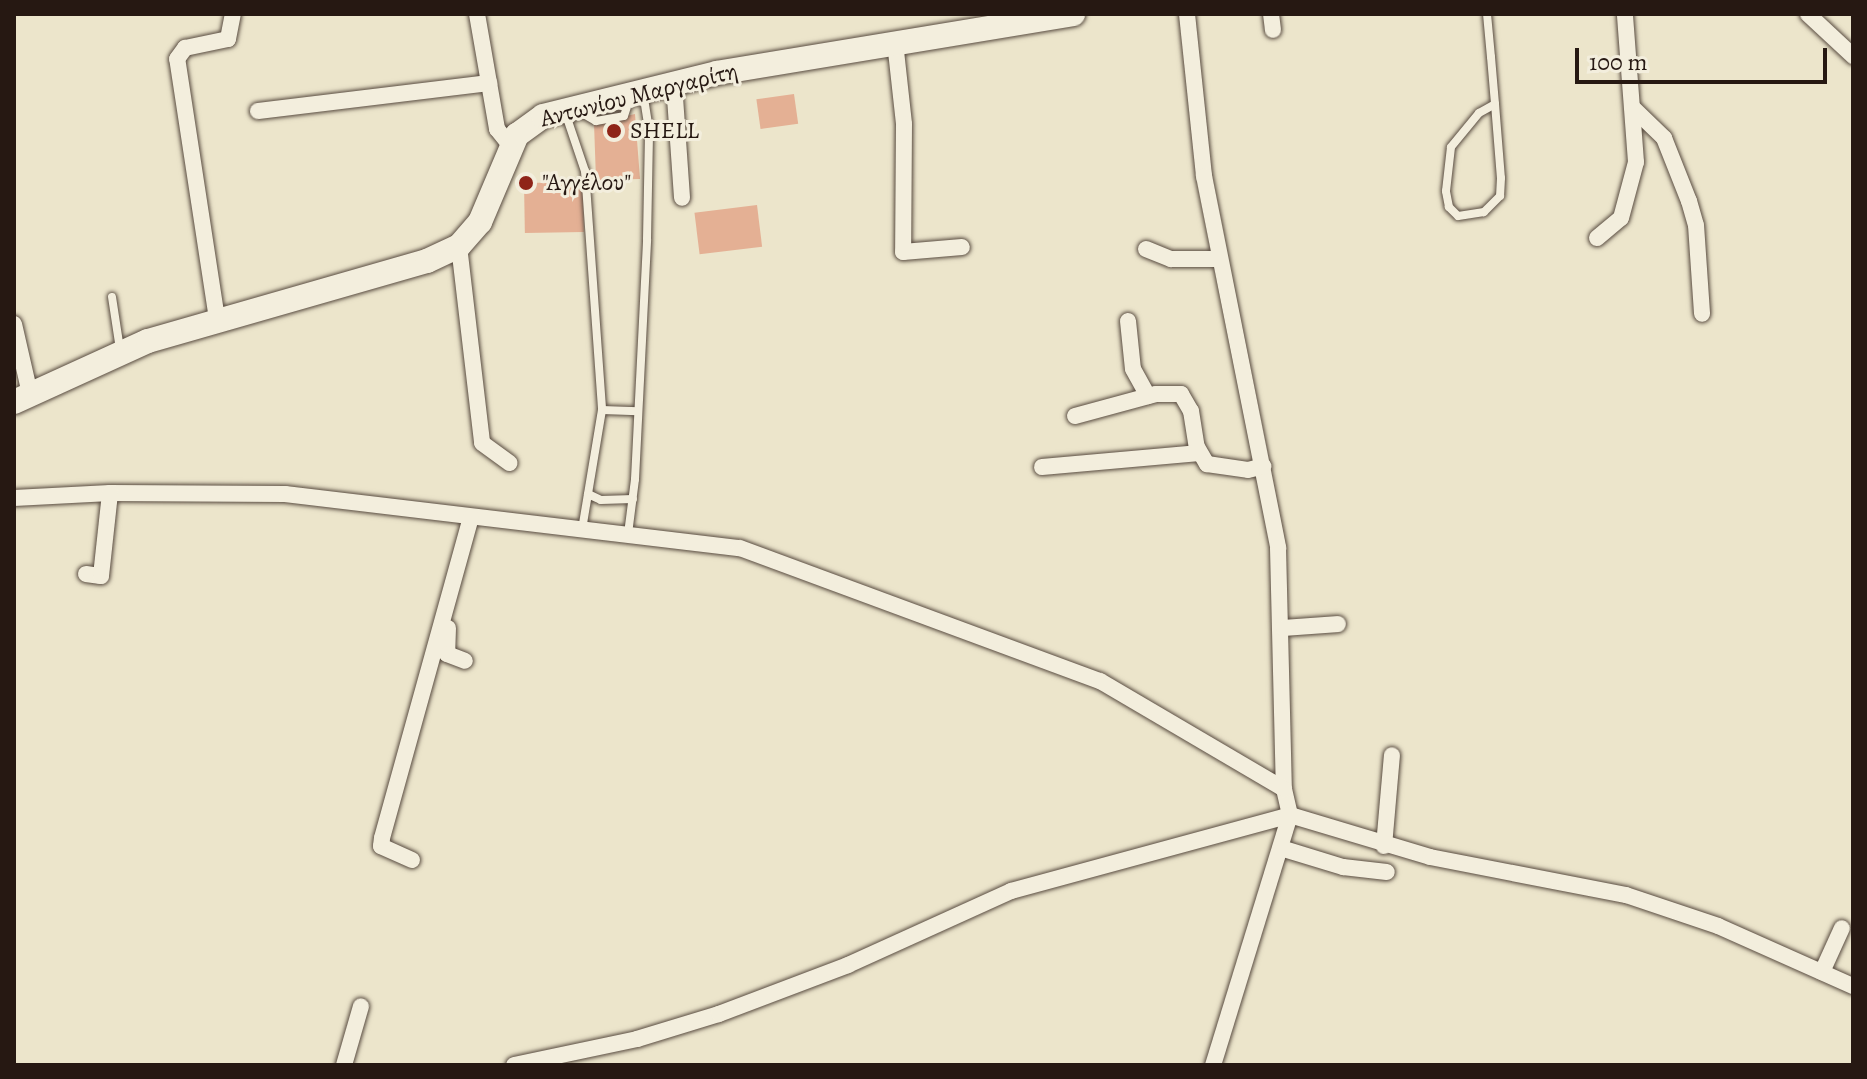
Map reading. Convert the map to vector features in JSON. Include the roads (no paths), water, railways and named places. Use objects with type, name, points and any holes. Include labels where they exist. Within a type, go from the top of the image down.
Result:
[{"type":"street","points":[[217,319],[177,59],[185,48],[228,39],[233,14]]},
{"type":"street","points":[[477,14],[497,129],[511,146]]},
{"type":"street","name":"Αντωνίου Μαργαρίτη","points":[[22,398],[121,354],[217,319],[427,261],[459,246],[480,222],[511,146],[529,123],[636,97],[674,83],[895,42],[1073,14]]},
{"type":"street","points":[[1187,14],[1204,176],[1278,548],[1284,628],[1284,789],[1290,815],[1284,849],[1213,1065]]},
{"type":"street","points":[[1597,238],[1621,218],[1634,175],[1625,14]]},
{"type":"street","points":[[1808,14],[1853,56]]},
{"type":"street","points":[[895,42],[904,124],[903,252],[962,247]]},
{"type":"street","points":[[258,111],[489,83]]},
{"type":"street","points":[[674,83],[682,198]]},
{"type":"street","points":[[1632,107],[1664,138],[1689,201],[1696,225],[1702,314]]},
{"type":"street","points":[[459,246],[482,443],[510,463]]},
{"type":"street","points":[[1146,249],[1171,259],[1220,259]]},
{"type":"street","points":[[1128,321],[1133,369],[1148,396]]},
{"type":"street","points":[[14,324],[22,398]]},
{"type":"street","points":[[1075,416],[1148,396],[1173,393],[1187,400],[1199,453],[1207,464],[1229,469],[1264,466]]},
{"type":"street","points":[[1042,467],[1199,453]]},
{"type":"street","points":[[14,498],[110,493],[285,494],[740,548],[923,612],[1100,681],[1284,789]]},
{"type":"street","points":[[86,574],[101,576],[110,493]]},
{"type":"street","points":[[465,661],[447,654],[444,639],[476,518]]},
{"type":"street","points":[[412,860],[381,846],[382,838],[476,518]]},
{"type":"street","points":[[1284,628],[1338,624]]},
{"type":"street","points":[[1384,846],[1392,755]]},
{"type":"street","points":[[514,1065],[637,1039],[719,1014],[848,965],[1011,891],[1290,815],[1384,846],[1626,895],[1718,926],[1853,986]]},
{"type":"street","points":[[1284,849],[1343,867],[1387,872]]},
{"type":"street","points":[[1822,972],[1842,928]]},
{"type":"street","points":[[344,1065],[361,1006]]},
{"type":"lane","points":[[1487,14],[1495,104],[1500,196],[1484,212],[1458,216],[1449,207],[1446,191],[1451,147],[1479,113],[1495,104]]},
{"type":"lane","points":[[628,535],[638,411],[649,165],[636,97]]},
{"type":"lane","points":[[573,111],[585,171],[602,410],[582,530]]},
{"type":"lane","points":[[112,297],[121,354]]},
{"type":"lane","points":[[602,410],[638,411]]},
{"type":"lane","points":[[588,494],[601,500],[633,499]]},
{"type":"place","name":"SHELL","points":[[614,131]]},
{"type":"place","name":"\"Αγγέλου\"","points":[[526,183]]}]
